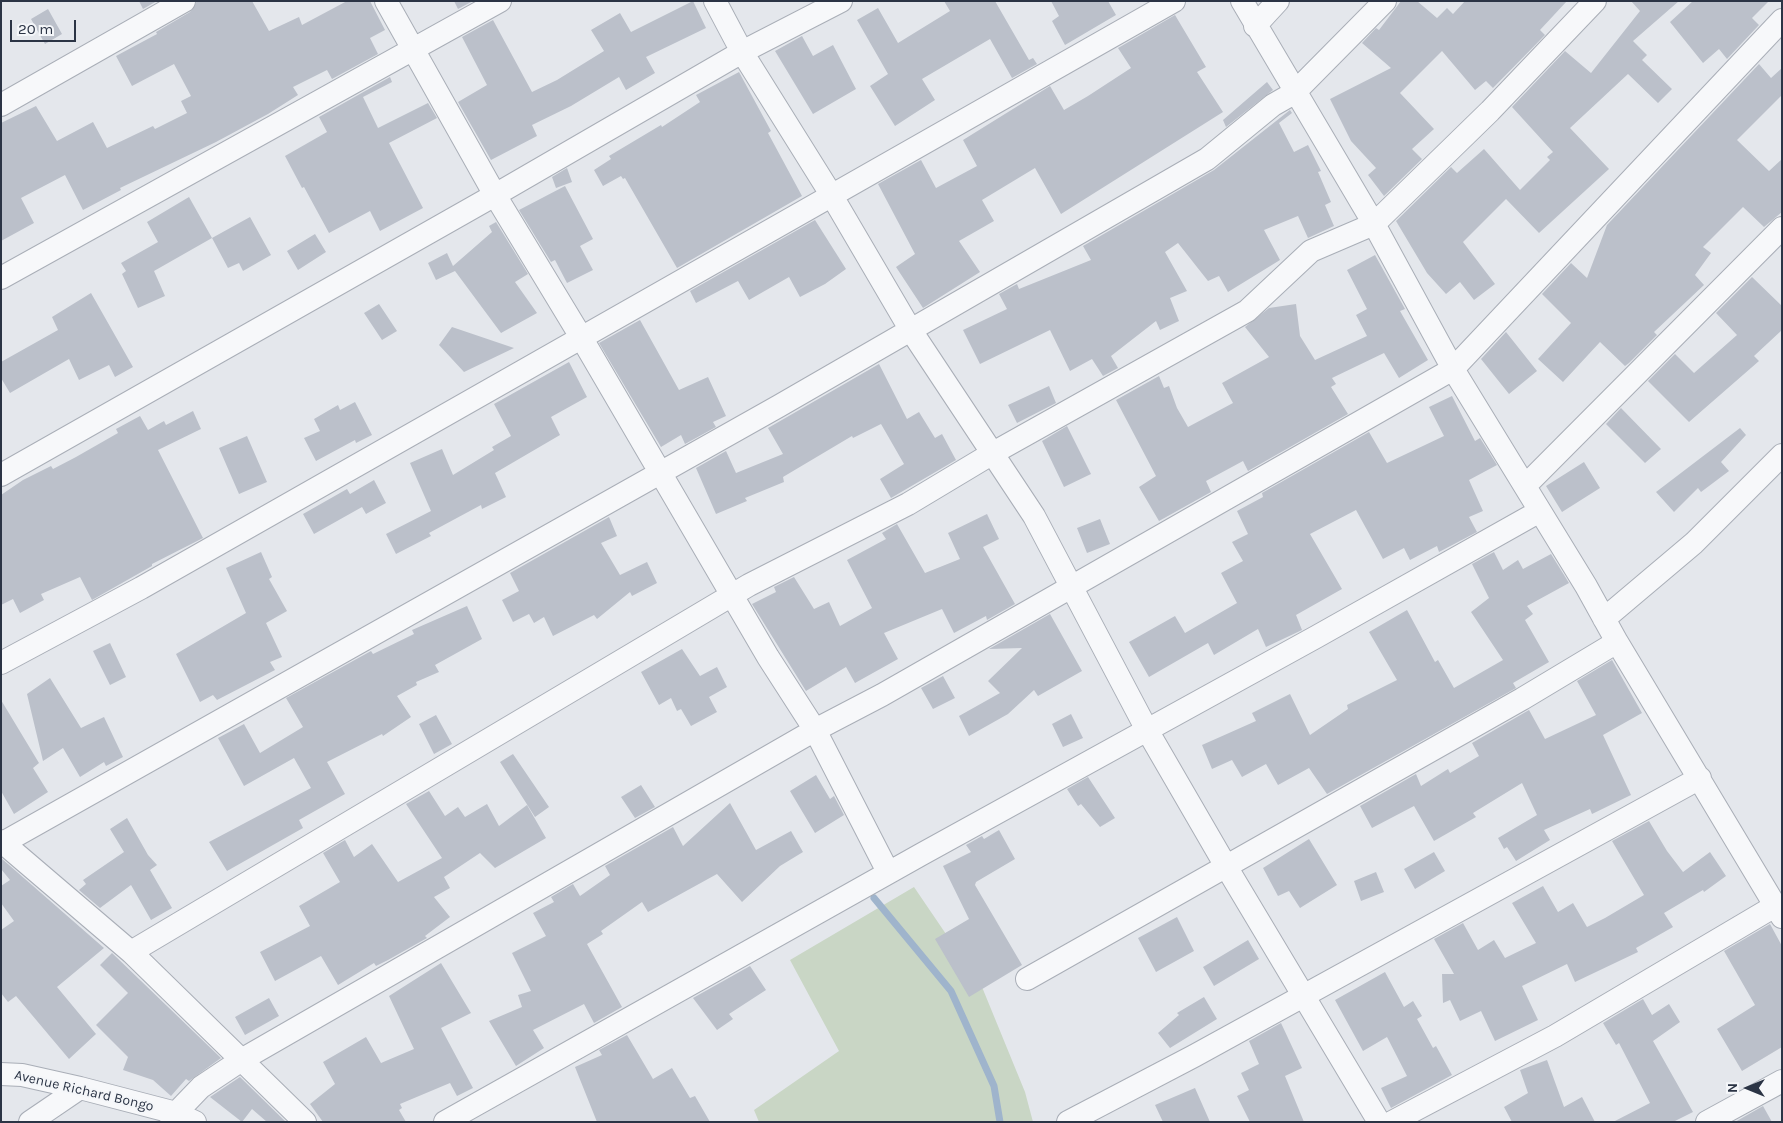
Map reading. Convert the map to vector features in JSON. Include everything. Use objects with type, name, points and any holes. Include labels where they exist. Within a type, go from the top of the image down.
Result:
[{"type":"street","points":[[1,105],[184,1]]},
{"type":"street","points":[[386,1],[495,195],[581,336],[768,657],[815,730],[888,872]]},
{"type":"street","points":[[1,278],[500,1]]},
{"type":"street","points":[[715,1],[742,52],[832,196],[910,329],[1034,516],[1060,561],[1070,586],[1147,730],[1226,868],[1379,1122]]},
{"type":"street","points":[[1,475],[495,195],[742,52],[841,1]]},
{"type":"street","points":[[1,663],[141,588],[581,336],[832,196],[1174,1]]},
{"type":"street","points":[[1242,1],[1294,93],[1374,224],[1454,369],[1526,485],[1617,642],[1778,911],[1555,1036],[1392,1122]]},
{"type":"street","points":[[1255,26],[1278,1]]},
{"type":"street","points":[[304,1122],[243,1059],[131,952],[2,843],[779,406],[1207,159],[1273,105],[1294,93],[1385,1]]},
{"type":"street","points":[[131,952],[732,595],[908,504],[993,453],[1247,311],[1311,251],[1374,224],[1490,111],[1595,1]]},
{"type":"street","points":[[181,1119],[201,1087],[243,1059],[815,730],[882,695],[1070,586],[1454,369],[1782,20]]},
{"type":"street","points":[[1526,485],[1782,228]]},
{"type":"street","points":[[1604,619],[1694,543],[1782,455]]},
{"type":"street","points":[[445,1122],[888,872],[1540,511]]},
{"type":"street","points":[[1027,979],[1522,700],[1617,642]]},
{"type":"street","points":[[1068,1122],[1700,778]]},
{"type":"street","name":"Avenue Richard Bongo","points":[[1,1074],[22,1074],[80,1088],[181,1119]]},
{"type":"street","points":[[1707,1122],[1782,1081]]},
{"type":"street","points":[[30,1122],[80,1088]]},
{"type":"green space","points":[[914,887],[982,987],[1025,1092],[1033,1122],[759,1122],[754,1110],[839,1051],[790,960]]},
{"type":"building","points":[[139,1],[157,1],[143,9]]},
{"type":"building","points":[[197,1],[252,1],[269,31],[299,17],[302,25],[347,1],[370,1],[385,30],[370,38],[378,54],[332,79],[327,70],[293,87],[298,95],[268,114],[216,142],[120,188],[121,190],[83,210],[65,175],[21,198],[34,223],[1,241],[1,123],[36,106],[57,141],[93,122],[107,148],[153,126],[155,129],[187,113],[181,101],[191,96],[174,64],[132,86],[116,56],[157,34],[156,32],[190,12]]},
{"type":"building","points":[[454,1],[473,1],[458,9]]},
{"type":"building","points":[[693,1],[706,28],[646,57],[655,73],[626,90],[619,77],[571,106],[532,125],[537,136],[491,160],[458,102],[487,85],[462,37],[493,20],[532,92],[557,80],[604,51],[591,30],[620,13],[631,32]]},
{"type":"building","points":[[944,1],[995,1],[1029,60],[1033,58],[1037,64],[1012,78],[990,39],[922,79],[935,100],[895,126],[870,86],[888,74],[857,20],[878,8],[898,43],[950,11]]},
{"type":"building","points":[[1051,1],[1108,1],[1116,15],[1065,45],[1052,21],[1059,16]]},
{"type":"building","points":[[1401,1],[1417,1],[1437,18],[1447,8],[1453,14],[1465,1],[1567,1],[1540,30],[1545,35],[1493,88],[1486,81],[1475,90],[1442,51],[1400,93],[1434,129],[1412,149],[1422,159],[1384,196],[1368,175],[1376,168],[1351,141],[1330,99],[1391,68],[1362,43],[1376,28],[1379,30]]},
{"type":"building","points":[[1631,1],[1679,1],[1633,41],[1647,55],[1642,60],[1672,89],[1658,103],[1628,74],[1570,128],[1609,169],[1539,233],[1506,199],[1463,242],[1495,284],[1474,300],[1460,282],[1446,294],[1427,273],[1396,221],[1451,167],[1457,173],[1484,149],[1520,190],[1550,160],[1547,157],[1553,152],[1512,107],[1565,51],[1591,73],[1640,11]]},
{"type":"building","points":[[1693,1],[1769,1],[1752,18],[1759,25],[1727,59],[1719,49],[1703,63],[1670,22]]},
{"type":"building","points":[[48,9],[62,34],[45,44],[31,19]]},
{"type":"building","points":[[1175,15],[1206,67],[1197,72],[1223,112],[1061,214],[1035,168],[982,200],[994,221],[959,241],[980,272],[923,308],[896,267],[915,254],[878,184],[921,160],[936,188],[977,166],[963,140],[1050,86],[1064,110],[1088,96],[1131,68],[1118,48]]},
{"type":"building","points":[[802,36],[813,56],[833,45],[856,89],[813,114],[775,51]]},
{"type":"building","points":[[1759,64],[1771,78],[1782,68],[1782,95],[1737,140],[1769,171],[1782,159],[1782,212],[1764,227],[1743,207],[1703,247],[1711,253],[1695,275],[1704,285],[1654,332],[1657,335],[1629,363],[1625,366],[1600,342],[1563,382],[1538,359],[1571,323],[1542,294],[1571,263],[1587,278],[1607,225]]},
{"type":"building","points":[[739,72],[771,131],[768,133],[802,196],[677,268],[625,178],[623,179],[621,176],[603,186],[594,170],[611,159],[609,156],[661,125],[662,127],[700,102],[696,95]]},
{"type":"building","points":[[390,77],[392,82],[363,97],[378,128],[428,103],[437,118],[389,143],[423,208],[380,231],[370,211],[329,233],[285,156],[327,132],[319,117]]},
{"type":"building","points":[[1267,82],[1273,90],[1226,127],[1223,120]]},
{"type":"building","points":[[1290,110],[1292,113],[1279,123],[1294,152],[1308,145],[1321,171],[1318,172],[1331,202],[1325,205],[1334,226],[1308,238],[1298,216],[1264,230],[1280,260],[1228,292],[1219,276],[1208,281],[1178,243],[1165,252],[1187,291],[1170,298],[1179,321],[1160,330],[1156,321],[1111,356],[1118,368],[1103,376],[1092,359],[1070,371],[1050,330],[980,364],[963,330],[1007,309],[999,294],[1017,284],[1019,289],[1091,260],[1083,246],[1214,170]]},
{"type":"building","points":[[567,168],[572,182],[556,188],[552,177]]},
{"type":"building","points":[[565,186],[593,239],[580,246],[593,270],[567,283],[555,260],[551,262],[519,210]]},
{"type":"building","points":[[189,197],[212,238],[154,271],[165,296],[138,308],[122,274],[126,271],[121,263],[158,242],[147,222]]},
{"type":"building","points":[[250,217],[271,255],[243,271],[239,263],[228,268],[212,238]]},
{"type":"building","points":[[815,220],[846,269],[825,284],[800,297],[789,277],[749,300],[738,281],[696,303],[690,291]]},
{"type":"building","points":[[496,222],[528,274],[515,282],[537,313],[501,333],[455,271],[436,280],[428,263],[447,253],[453,266],[492,232],[489,226]]},
{"type":"building","points":[[315,234],[326,252],[298,270],[287,251]]},
{"type":"building","points":[[1375,255],[1405,309],[1400,311],[1428,360],[1399,378],[1384,353],[1332,378],[1336,384],[1331,387],[1348,414],[1248,471],[1243,461],[1206,481],[1211,492],[1159,521],[1139,487],[1156,476],[1116,400],[1159,376],[1164,388],[1169,386],[1177,408],[1188,427],[1233,403],[1222,383],[1269,357],[1245,327],[1269,308],[1296,304],[1300,336],[1315,360],[1367,336],[1356,315],[1367,309],[1347,270]]},
{"type":"building","points":[[1752,277],[1782,306],[1782,330],[1754,356],[1759,361],[1689,422],[1648,381],[1675,354],[1694,373],[1737,335],[1716,313]]},
{"type":"building","points":[[91,293],[133,367],[115,377],[109,365],[79,380],[69,359],[10,393],[1,378],[1,362],[58,330],[52,317]]},
{"type":"building","points":[[379,304],[397,331],[382,340],[364,313]]},
{"type":"building","points":[[640,320],[679,390],[708,377],[726,416],[713,422],[716,427],[685,444],[681,435],[661,447],[599,343]]},
{"type":"building","points":[[452,327],[514,348],[464,372],[439,345]]},
{"type":"building","points":[[1506,332],[1537,371],[1509,394],[1481,359]]},
{"type":"building","points":[[569,362],[587,397],[551,417],[560,435],[495,473],[506,497],[482,509],[481,505],[429,533],[431,536],[396,554],[386,534],[431,511],[410,463],[442,449],[453,475],[494,450],[492,447],[511,436],[494,404]]},
{"type":"building","points":[[879,364],[907,419],[919,412],[935,438],[942,434],[956,460],[891,498],[880,479],[904,464],[881,424],[853,438],[852,436],[783,477],[784,482],[745,498],[747,501],[716,514],[696,468],[726,451],[736,473],[783,454],[768,428]]},
{"type":"building","points":[[1049,386],[1056,403],[1017,423],[1008,405]]},
{"type":"building","points":[[1452,396],[1475,441],[1480,438],[1497,465],[1469,480],[1483,511],[1469,517],[1477,532],[1439,552],[1437,546],[1410,560],[1404,548],[1383,559],[1356,510],[1310,534],[1342,589],[1296,615],[1302,630],[1266,647],[1258,629],[1214,655],[1208,643],[1149,677],[1129,642],[1175,616],[1185,633],[1237,603],[1221,573],[1243,561],[1232,542],[1248,534],[1237,511],[1263,497],[1262,493],[1369,432],[1387,463],[1444,436],[1429,407]]},
{"type":"building","points":[[355,402],[372,435],[356,443],[355,440],[316,461],[304,438],[320,431],[314,419],[338,405],[340,410]]},
{"type":"building","points":[[1621,408],[1661,449],[1645,463],[1606,424]]},
{"type":"building","points":[[193,411],[201,429],[158,450],[203,538],[152,564],[152,566],[92,600],[80,577],[41,594],[44,600],[20,613],[13,599],[1,605],[1,495],[23,480],[51,466],[53,469],[76,457],[118,433],[116,429],[140,416],[148,430],[164,421],[166,425]]},
{"type":"building","points":[[1067,426],[1091,474],[1064,487],[1042,441]]},
{"type":"building","points":[[1740,428],[1746,435],[1721,462],[1729,471],[1701,492],[1698,488],[1674,512],[1656,492]]},
{"type":"building","points":[[247,436],[267,482],[239,494],[219,448]]},
{"type":"building","points":[[1584,462],[1600,488],[1562,512],[1546,486]]},
{"type":"building","points":[[374,480],[386,503],[366,514],[362,507],[314,534],[303,514],[347,489],[350,494]]},
{"type":"building","points":[[987,514],[999,539],[983,547],[1015,604],[987,620],[986,616],[954,633],[942,609],[884,633],[898,659],[855,683],[846,667],[806,691],[752,604],[776,592],[774,587],[794,577],[814,609],[829,602],[840,626],[872,608],[847,560],[886,539],[882,533],[897,524],[925,573],[960,559],[948,533]]},
{"type":"building","points":[[609,517],[617,536],[601,543],[620,575],[647,562],[657,583],[632,596],[630,592],[597,619],[594,615],[553,636],[544,617],[534,623],[529,614],[513,622],[502,600],[519,591],[510,573]]},
{"type":"building","points":[[1100,519],[1110,544],[1087,553],[1077,528]]},
{"type":"building","points":[[261,552],[272,577],[269,579],[287,611],[266,623],[282,657],[270,662],[275,670],[217,700],[213,695],[200,702],[176,654],[246,613],[226,568]]},
{"type":"building","points":[[1494,552],[1503,570],[1518,560],[1523,569],[1551,554],[1569,583],[1527,606],[1533,614],[1525,620],[1549,662],[1513,683],[1516,688],[1327,794],[1309,768],[1278,785],[1266,764],[1242,777],[1232,760],[1212,769],[1202,745],[1256,721],[1252,713],[1290,694],[1310,735],[1348,709],[1347,705],[1397,680],[1369,632],[1407,610],[1435,662],[1438,660],[1454,688],[1503,660],[1471,612],[1489,598],[1472,564]]},
{"type":"building","points":[[467,606],[482,639],[435,665],[439,672],[416,682],[417,685],[397,696],[411,717],[383,736],[382,734],[327,762],[345,794],[299,820],[303,828],[227,871],[209,842],[311,788],[294,758],[244,786],[218,738],[244,724],[260,753],[303,727],[286,698],[371,651],[373,654],[414,634],[412,630]]},
{"type":"building","points":[[1050,614],[1082,671],[1038,696],[1034,690],[1008,714],[969,736],[959,716],[1000,693],[988,681],[1022,648],[989,649]]},
{"type":"building","points":[[110,643],[126,677],[110,685],[93,651]]},
{"type":"building","points":[[682,649],[700,676],[717,667],[727,687],[709,697],[717,712],[691,726],[681,709],[677,711],[671,698],[659,705],[641,672]]},
{"type":"building","points":[[1612,660],[1642,713],[1603,735],[1631,795],[1592,814],[1590,809],[1544,830],[1550,840],[1516,861],[1507,847],[1504,849],[1498,838],[1537,815],[1522,783],[1473,813],[1476,817],[1434,841],[1414,806],[1372,828],[1360,806],[1416,774],[1421,786],[1448,769],[1450,773],[1479,756],[1472,743],[1529,710],[1545,739],[1596,715],[1577,681]]},
{"type":"building","points":[[943,676],[955,698],[933,709],[921,688]]},
{"type":"building","points":[[50,678],[81,728],[104,717],[123,757],[106,766],[104,762],[80,777],[63,748],[43,761],[27,694]]},
{"type":"building","points":[[1,700],[39,763],[33,768],[48,792],[14,814],[1,791]]},
{"type":"building","points":[[1071,714],[1083,738],[1063,747],[1052,724]]},
{"type":"building","points":[[436,715],[452,744],[434,754],[419,724]]},
{"type":"building","points":[[513,754],[549,807],[535,817],[500,762]]},
{"type":"building","points":[[816,775],[830,799],[834,796],[844,815],[815,833],[790,791]]},
{"type":"building","points":[[1088,777],[1115,818],[1100,827],[1081,804],[1078,806],[1067,789]]},
{"type":"building","points":[[641,785],[655,807],[635,818],[621,797]]},
{"type":"building","points":[[429,791],[445,816],[458,807],[465,817],[487,804],[499,826],[527,805],[546,838],[495,868],[480,853],[444,877],[450,888],[434,897],[450,917],[425,936],[427,938],[388,960],[376,966],[374,963],[338,985],[321,956],[275,981],[260,952],[310,926],[299,906],[340,882],[323,853],[345,840],[354,857],[372,844],[398,882],[442,858],[406,804]]},
{"type":"building","points":[[730,803],[756,850],[791,831],[803,852],[780,866],[742,902],[717,874],[648,912],[642,902],[601,931],[603,934],[587,944],[622,1007],[594,1023],[584,1004],[533,1030],[544,1048],[516,1066],[489,1021],[522,1007],[518,995],[531,991],[512,953],[546,936],[533,913],[554,902],[551,897],[573,884],[580,896],[610,875],[605,866],[673,827],[683,846]]},
{"type":"building","points":[[127,818],[148,855],[157,865],[150,870],[172,908],[151,920],[131,885],[100,908],[79,890],[86,884],[83,880],[124,852],[110,829]]},
{"type":"building","points":[[1649,821],[1667,851],[1683,872],[1710,852],[1726,876],[1704,892],[1703,890],[1664,913],[1673,927],[1636,948],[1638,952],[1575,982],[1567,964],[1522,986],[1538,1020],[1495,1041],[1481,1011],[1460,1021],[1450,1000],[1443,1003],[1442,974],[1454,974],[1434,939],[1463,923],[1478,950],[1494,940],[1505,958],[1536,943],[1512,903],[1543,886],[1558,912],[1573,903],[1587,927],[1605,918],[1644,895],[1612,841]]},
{"type":"building","points":[[999,830],[1015,859],[976,882],[975,885],[1022,965],[969,997],[935,939],[969,919],[943,866],[971,852],[966,845],[982,836],[984,839]]},
{"type":"building","points":[[1309,839],[1337,885],[1300,908],[1289,891],[1278,896],[1263,868]]},
{"type":"building","points":[[1434,852],[1445,871],[1415,889],[1404,869]]},
{"type":"building","points":[[1,858],[104,948],[57,987],[96,1034],[69,1059],[16,996],[8,1002],[1,993],[1,930],[14,921],[1,903],[1,886],[10,880],[1,869]]},
{"type":"building","points":[[1376,872],[1384,892],[1361,901],[1354,881]]},
{"type":"building","points":[[1177,917],[1194,951],[1156,972],[1138,938]]},
{"type":"building","points":[[1770,924],[1782,946],[1782,1047],[1742,1071],[1717,1029],[1755,1005],[1724,951]]},
{"type":"building","points":[[1248,940],[1259,959],[1214,986],[1203,967]]},
{"type":"building","points":[[112,953],[221,1058],[189,1081],[186,1079],[171,1096],[153,1080],[123,1070],[128,1057],[96,1025],[128,993],[100,965]]},
{"type":"building","points":[[441,963],[471,1013],[441,1028],[473,1088],[457,1096],[450,1083],[400,1104],[402,1108],[399,1110],[406,1122],[323,1122],[310,1104],[335,1084],[323,1062],[366,1037],[381,1063],[414,1049],[389,996]]},
{"type":"building","points":[[750,966],[766,990],[729,1014],[733,1019],[717,1030],[693,998]]},
{"type":"building","points":[[1385,972],[1404,1007],[1413,1001],[1422,1016],[1417,1019],[1433,1048],[1436,1046],[1452,1075],[1391,1108],[1381,1088],[1407,1076],[1387,1037],[1363,1051],[1335,1000]]},
{"type":"building","points":[[1204,997],[1217,1019],[1170,1048],[1158,1033],[1179,1015],[1177,1013]]},
{"type":"building","points":[[269,998],[279,1016],[245,1035],[235,1017]]},
{"type":"building","points":[[1643,999],[1652,1015],[1669,1004],[1680,1022],[1653,1041],[1693,1112],[1673,1122],[1613,1122],[1650,1103],[1619,1043],[1616,1045],[1603,1023]]},
{"type":"building","points":[[1281,1023],[1302,1068],[1285,1076],[1304,1122],[1250,1122],[1237,1096],[1249,1090],[1241,1073],[1259,1064],[1249,1041]]},
{"type":"building","points":[[627,1035],[653,1079],[672,1068],[690,1098],[695,1096],[710,1122],[597,1122],[575,1067],[602,1055],[599,1050]]},
{"type":"building","points":[[1547,1060],[1564,1107],[1582,1097],[1595,1122],[1512,1122],[1504,1107],[1528,1093],[1520,1070]]},
{"type":"building","points":[[240,1077],[286,1122],[267,1122],[252,1109],[242,1122],[210,1097]]},
{"type":"building","points":[[1195,1088],[1210,1122],[1163,1122],[1155,1105]]},
{"type":"building","points":[[1763,1106],[1772,1122],[1735,1122]]},
{"type":"waterway","points":[[874,898],[951,991],[994,1086],[1000,1122]]}]
